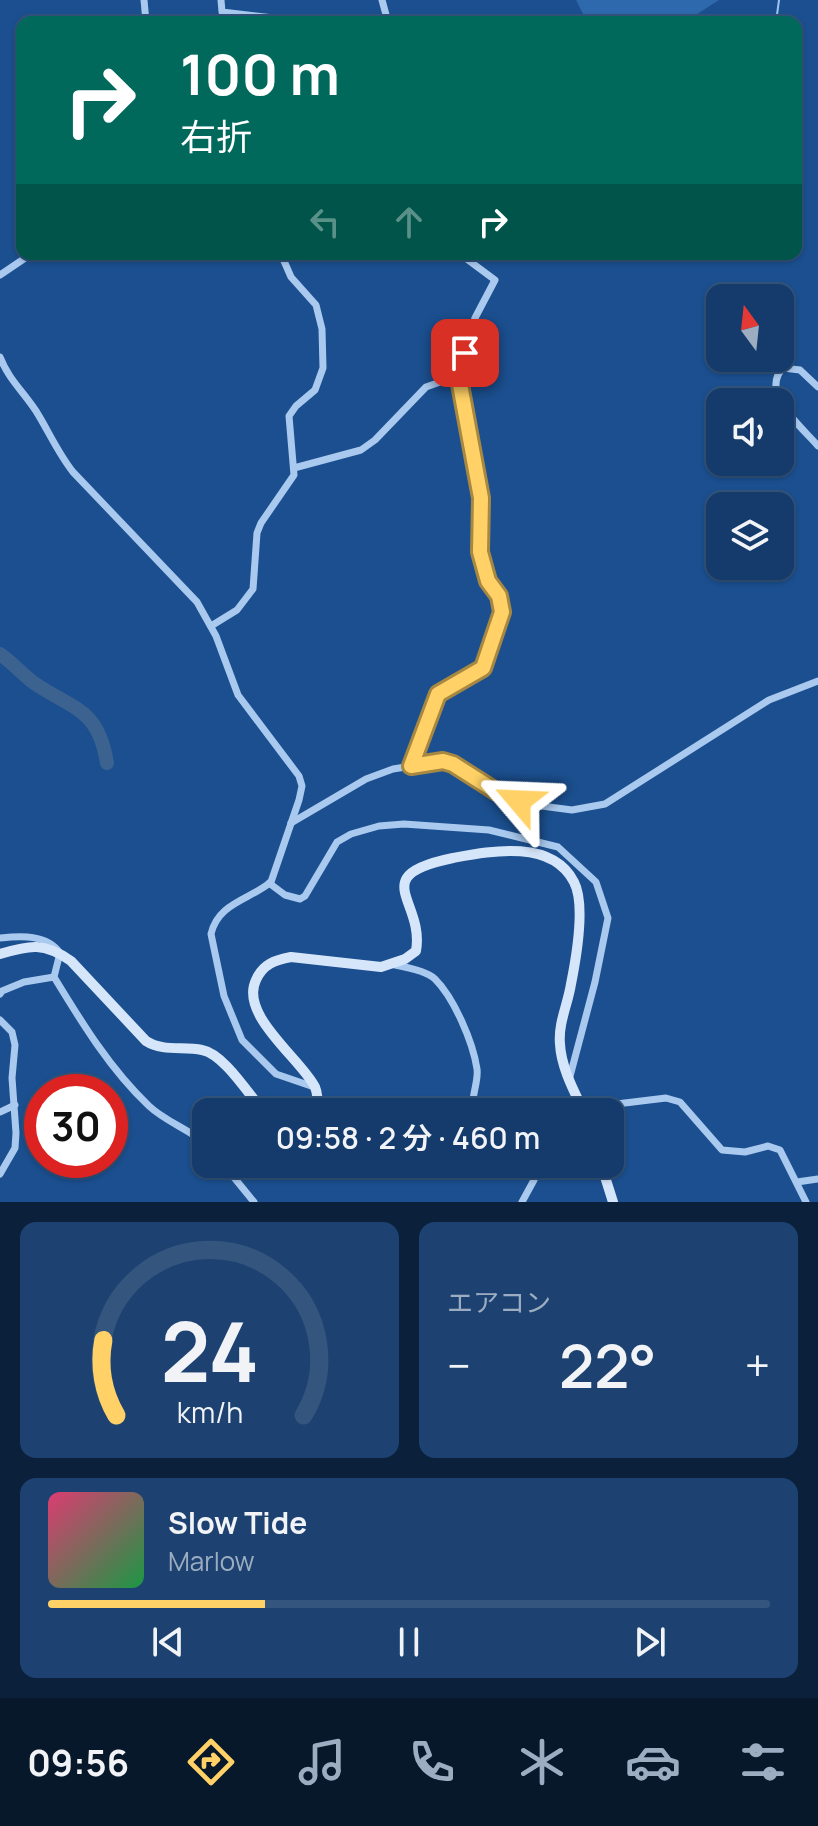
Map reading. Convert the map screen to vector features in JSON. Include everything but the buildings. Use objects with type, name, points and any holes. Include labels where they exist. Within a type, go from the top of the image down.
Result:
[{"type":"main road","points":[[317,1098],[316,1088],[262,1019],[255,1003],[253,986],[264,966],[277,959],[291,957],[381,967],[405,959],[416,951],[417,928],[403,886],[407,876],[415,869],[492,850],[516,849],[548,859],[565,869],[576,885],[579,910],[576,960],[560,1026],[560,1046],[577,1098]]},
{"type":"main road","points":[[0,954],[37,945],[60,953],[146,1041],[155,1047],[204,1050],[218,1057],[252,1098]]},
{"type":"main road","points":[[605,1178],[613,1202]]},
{"type":"street","points":[[221,0],[222,12],[256,16]]},
{"type":"street","points":[[0,275],[22,260]]},
{"type":"street","points":[[211,626],[237,610],[253,589],[257,533],[294,475],[289,416],[315,390],[321,379],[323,345],[316,305],[291,277],[284,260]]},
{"type":"street","points":[[411,766],[438,694],[483,668],[502,612],[499,596],[488,581],[480,552],[481,498],[460,375],[475,318],[495,280],[468,260]]},
{"type":"street","points":[[0,357],[12,382],[35,409],[73,472],[137,542],[187,590],[211,626],[238,695],[299,776],[301,792],[269,883],[228,906],[214,924],[211,934],[229,1014],[242,1040],[276,1074],[316,1088]]},
{"type":"street","points":[[818,387],[800,370],[783,368],[776,375],[775,390],[782,403],[818,446]]},
{"type":"street","points":[[294,468],[361,450],[375,440],[426,387],[460,375]]},
{"type":"street","points":[[289,824],[366,779],[411,766],[443,761],[519,801],[564,810],[583,810],[618,797],[769,700],[818,681]]},
{"type":"street","points":[[269,883],[285,895],[300,899],[305,896],[337,842],[351,834],[379,826],[489,830],[558,847],[596,882],[608,918],[573,1075],[569,1080]]},
{"type":"street","points":[[0,938],[38,938],[53,943],[60,953],[54,977],[102,1051],[150,1107],[192,1131]]},
{"type":"street","points":[[381,967],[397,965],[429,975],[451,999],[477,1073],[473,1098]]},
{"type":"street","points":[[0,994],[24,982],[54,977]]},
{"type":"street","points":[[0,1020],[12,1032],[15,1045],[12,1078],[15,1148],[0,1174]]},
{"type":"street","points":[[624,1103],[666,1098],[680,1102],[722,1150],[745,1152],[768,1146],[780,1150],[806,1202]]},
{"type":"street","points":[[0,1112],[15,1105]]},
{"type":"street","points":[[234,1178],[254,1202]]},
{"type":"street","points":[[522,1202],[534,1178]]},
{"type":"street","points":[[797,1182],[818,1179]]},
{"type":"shaded area","points":[[576,0],[719,0],[694,16],[584,16]]},
{"type":"waterway","points":[[777,16],[779,0]]},
{"type":"waterway","points":[[0,654],[34,683],[82,712],[97,731],[107,763]]},
{"type":"route","points":[[465,353],[459,379],[481,498],[480,552],[488,581],[499,596],[502,612],[483,668],[438,694],[411,766],[443,761],[453,764],[497,792],[519,801]]}]
